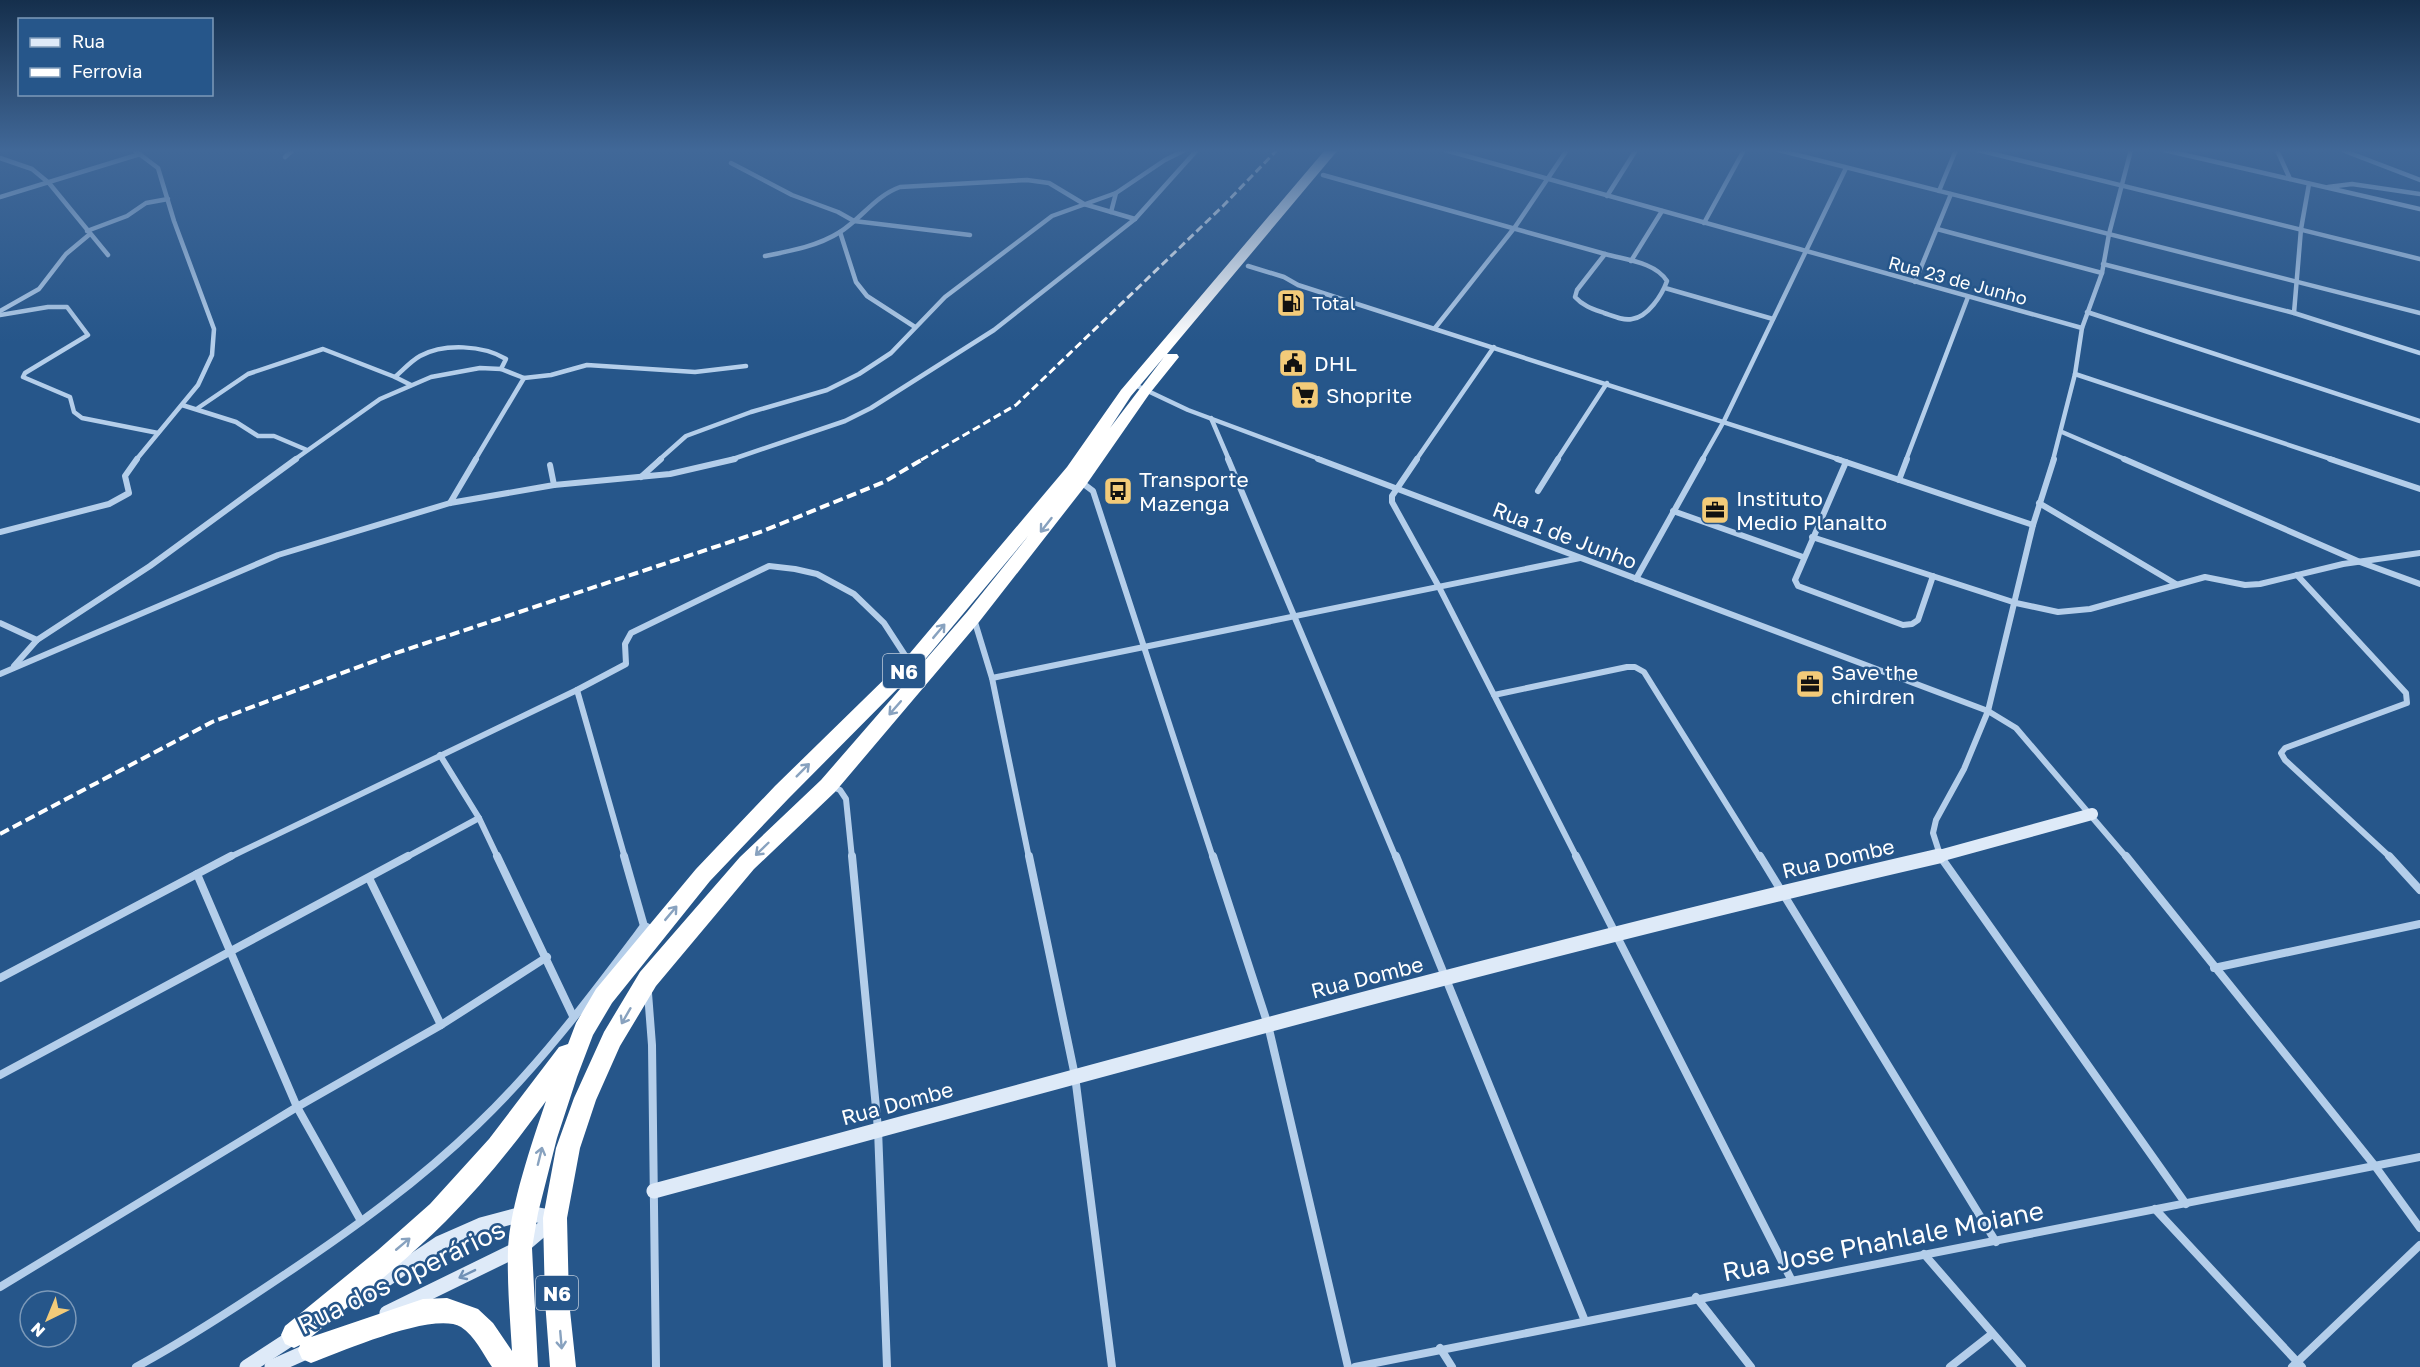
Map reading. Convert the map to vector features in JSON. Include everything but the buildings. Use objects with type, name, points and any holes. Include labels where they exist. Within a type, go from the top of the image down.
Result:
[{"type":"highway","name":"N6","points":[[525,1367],[520,1248],[526,1213],[545,1138],[579,1023],[604,996],[649,929],[911,664],[1073,471],[1280,214]]},
{"type":"highway","name":"N6","points":[[563,1367],[557,1301],[555,1218],[568,1148],[585,1098],[612,1039],[648,979],[747,863],[828,786],[974,617],[1080,481],[1139,387],[1248,266],[1291,214]]},
{"type":"highway","points":[[302,1343],[464,1185],[525,1113],[579,1023]]},
{"type":"highway","points":[[302,1343],[423,1311],[447,1310],[469,1318],[484,1332],[507,1367]]},
{"type":"street","points":[[74,214],[108,255]]},
{"type":"street","points":[[0,313],[39,289],[66,255],[89,232],[131,214]]},
{"type":"street","points":[[0,532],[122,499],[129,493],[125,476],[127,471],[198,386],[212,355],[214,329],[173,214]]},
{"type":"street","points":[[841,214],[854,221],[970,235]]},
{"type":"street","points":[[765,256],[807,247],[840,232],[863,214]]},
{"type":"street","points":[[641,477],[686,436],[751,412],[827,390],[859,374],[891,353],[945,297],[1058,214]]},
{"type":"street","points":[[1117,214],[1135,219]]},
{"type":"street","points":[[0,674],[14,666],[278,555],[450,502],[554,485],[641,477],[716,465],[845,421],[871,408],[994,330],[1140,214]]},
{"type":"street","points":[[1466,214],[1606,253],[1662,273],[1667,281],[1665,288],[1645,315],[1637,319],[1625,320],[1580,303],[1575,297],[1577,290],[1606,253]]},
{"type":"street","points":[[1435,328],[1523,214]]},
{"type":"street","points":[[1631,261],[1660,214]]},
{"type":"street","name":"Rua 23 de Junho","points":[[1672,214],[2082,328]]},
{"type":"street","points":[[1704,223],[1709,214]]},
{"type":"street","points":[[1636,579],[1724,421],[1823,214]]},
{"type":"street","points":[[1915,282],[1943,214]]},
{"type":"street","points":[[2029,214],[2420,313]]},
{"type":"street","points":[[2114,214],[2102,273],[2082,328],[2075,374],[2062,432],[2033,525],[2016,603],[1988,711],[1971,753],[1936,820],[1933,832],[1940,856],[2186,1204]]},
{"type":"street","points":[[2234,214],[2420,259]]},
{"type":"street","points":[[2294,313],[2304,214]]},
{"type":"street","points":[[1937,229],[2102,273]]},
{"type":"street","points":[[840,232],[856,282],[867,296],[915,327]]},
{"type":"street","points":[[2103,264],[2294,313],[2420,353]]},
{"type":"street","points":[[1248,266],[1284,277],[1298,285],[1608,383],[2033,525]]},
{"type":"street","points":[[1665,288],[1773,319]]},
{"type":"street","points":[[1899,480],[1968,297]]},
{"type":"street","points":[[0,313],[67,307],[88,334],[25,372],[23,377],[70,397],[74,412],[82,418],[158,433]]},
{"type":"street","points":[[2087,312],[2420,421]]},
{"type":"street","points":[[1494,347],[1392,496],[1392,502],[1439,588],[1618,936],[1791,1279]]},
{"type":"street","points":[[198,408],[248,374],[323,349],[411,385]]},
{"type":"street","points":[[395,377],[420,356],[442,349],[481,350],[502,355],[506,362],[501,369]]},
{"type":"street","points":[[14,666],[38,640],[150,566],[380,399],[430,377],[480,368],[501,369],[524,378],[551,375],[587,365],[685,372],[726,370],[746,366]]},
{"type":"street","points":[[2075,374],[2420,489]]},
{"type":"street","points":[[450,502],[524,378]]},
{"type":"street","points":[[1538,491],[1608,383]]},
{"type":"street","name":"Rua 1 de Junho","points":[[1139,387],[1211,418],[1397,489],[1988,711],[2016,728],[2092,814],[2374,1166],[2420,1228]]},
{"type":"street","points":[[182,405],[198,408],[236,422],[258,436],[274,436],[307,450]]},
{"type":"street","points":[[1211,418],[1447,978],[1585,1321]]},
{"type":"street","points":[[2062,432],[2360,562],[2420,585]]},
{"type":"street","points":[[1846,462],[1803,557],[1795,580],[1798,586],[1904,625],[1918,620],[1933,576]]},
{"type":"street","points":[[550,465],[554,485]]},
{"type":"street","points":[[1080,481],[1093,490],[1268,1025],[1348,1367]]},
{"type":"street","points":[[2039,503],[2176,584]]},
{"type":"street","points":[[1673,511],[1803,557]]},
{"type":"street","points":[[1812,537],[2016,603],[2058,612],[2075,612],[2205,577],[2246,585],[2360,562],[2420,553]]},
{"type":"street","points":[[992,678],[1581,558]]},
{"type":"street","points":[[0,978],[264,839],[577,690],[626,664],[625,638],[632,633],[769,566],[814,574],[855,594],[878,614],[911,664]]},
{"type":"street","points":[[2297,575],[2406,693],[2408,698],[2406,703],[2285,748],[2281,753],[2284,760],[2392,858],[2420,890]]},
{"type":"street","points":[[974,617],[992,678],[1075,1076],[1112,1367]]},
{"type":"street","points":[[0,623],[38,640]]},
{"type":"street","points":[[1494,695],[1627,667],[1635,667],[1644,672],[1782,892],[1996,1242]]},
{"type":"street","points":[[577,690],[649,929]]},
{"type":"street","points":[[136,1367],[186,1340],[361,1221],[452,1149],[579,1023],[479,818],[440,755]]},
{"type":"street","points":[[828,786],[840,790],[846,799],[878,1130],[887,1367]]},
{"type":"street","name":"Rua Dombe","points":[[654,1191],[1075,1076],[1447,978],[1618,936],[1782,892],[1940,856],[2092,814]]},
{"type":"street","points":[[0,1075],[479,818]]},
{"type":"street","points":[[197,874],[233,952],[297,1107],[361,1221]]},
{"type":"street","points":[[369,878],[441,1025]]},
{"type":"street","points":[[2214,968],[2420,924]]},
{"type":"street","points":[[0,1287],[297,1107],[441,1025],[547,957]]},
{"type":"street","points":[[648,979],[652,1045],[656,1367]]},
{"type":"street","name":"Rua Jose Phahlale Moiane","points":[[1355,1367],[1696,1297],[1996,1242],[2420,1157]]},
{"type":"street","points":[[2155,1209],[2297,1365],[2420,1245]]},
{"type":"street","name":"Rua dos Operários","points":[[272,1367],[339,1310],[440,1244],[481,1226],[526,1213],[555,1218]]},
{"type":"street","name":"Rua dos Operários","points":[[247,1367],[520,1248],[555,1218]]},
{"type":"street","points":[[1924,1254],[2022,1367]]},
{"type":"street","points":[[1696,1297],[1750,1367]]},
{"type":"street","points":[[1950,1367],[1992,1334]]},
{"type":"street","points":[[1440,1348],[1452,1367]]},
{"type":"railway","points":[[921,460],[1016,405],[1215,214]]},
{"type":"railway","points":[[0,834],[212,722],[393,654],[763,531],[884,482],[923,459]]},
{"type":"place","name":"Total","points":[[1291,303]]},
{"type":"place","name":"DHL","points":[[1293,363]]},
{"type":"place","name":"Shoprite","points":[[1305,395]]},
{"type":"place","name":"Transporte Mazenga","points":[[1118,491]]},
{"type":"place","name":"Instituto Medio Planalto","points":[[1715,510]]},
{"type":"place","name":"Save the chirdren","points":[[1810,684]]}]
